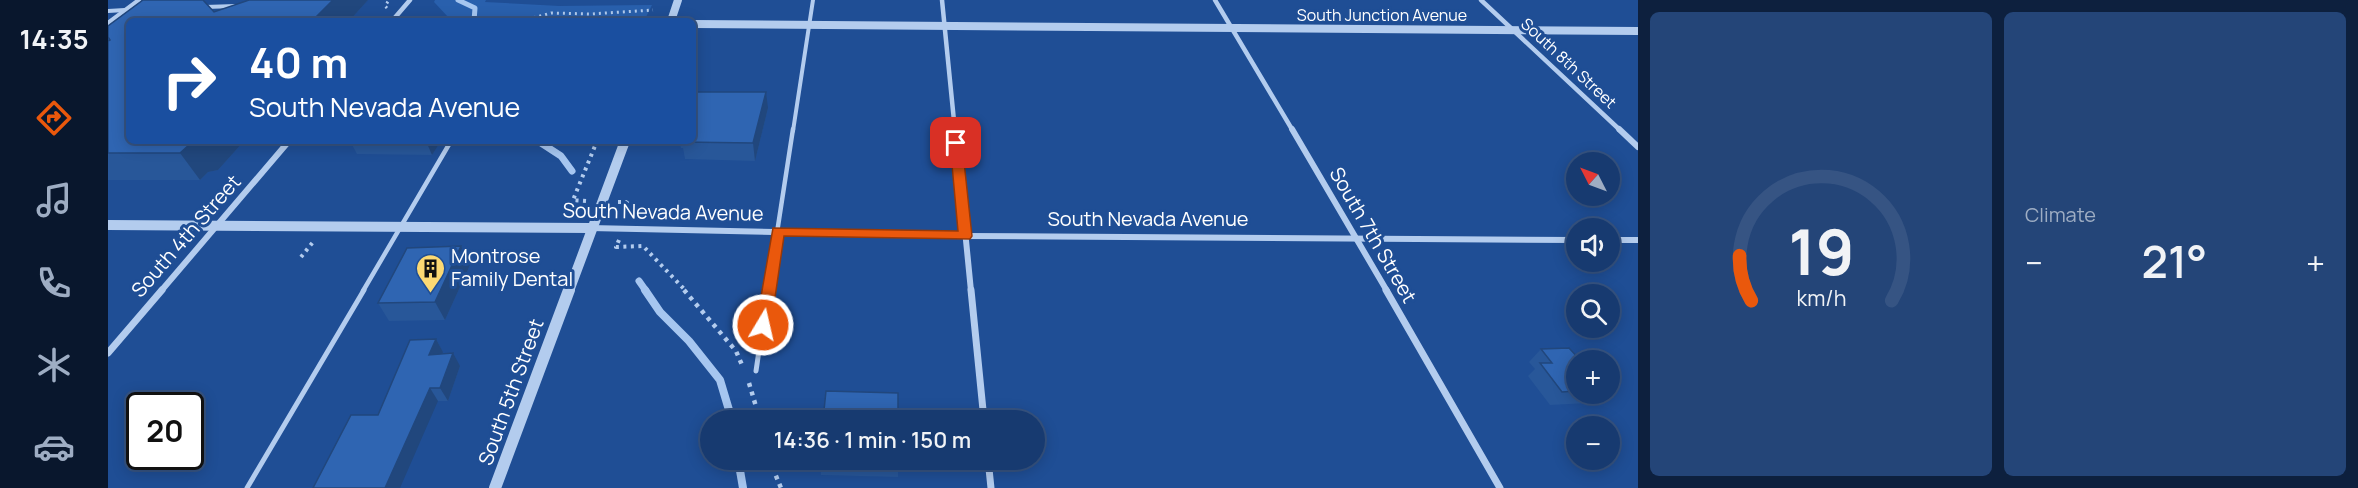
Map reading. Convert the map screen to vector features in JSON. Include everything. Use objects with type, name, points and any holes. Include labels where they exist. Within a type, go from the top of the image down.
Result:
[{"type":"street","points":[[108,23],[139,0]]},
{"type":"street","points":[[395,18],[410,0]]},
{"type":"street","points":[[672,18],[678,0]]},
{"type":"street","points":[[942,0],[983,410]]},
{"type":"street","name":"South 7th Street","points":[[1215,0],[1357,238],[1500,488]]},
{"type":"street","name":"South 8th Street","points":[[1481,0],[1638,147]]},
{"type":"street","name":"South Junction Avenue","points":[[696,24],[1638,30]]},
{"type":"street","name":"South 4th Street","points":[[108,353],[286,144]]},
{"type":"street","name":"South 5th Street","points":[[495,488],[590,228],[624,144]]},
{"type":"street","name":"South Nevada Avenue","points":[[108,225],[590,228],[965,236],[1566,240]]},
{"type":"street","points":[[1620,240],[1638,240]]},
{"type":"street","points":[[989,470],[991,488]]},
{"type":"lane","points":[[756,371],[813,0]]},
{"type":"lane","points":[[130,6],[137,6]]},
{"type":"lane","points":[[220,6],[224,12]]},
{"type":"lane","points":[[200,7],[239,6]]},
{"type":"lane","points":[[108,11],[125,10]]},
{"type":"lane","points":[[247,488],[449,144]]},
{"type":"path","points":[[533,18],[551,13],[591,14],[653,10]]},
{"type":"path","points":[[573,200],[595,146],[592,144]]},
{"type":"path","points":[[626,202],[634,208]]},
{"type":"path","points":[[301,257],[313,242]]},
{"type":"path","points":[[616,247],[643,246],[666,268],[736,351],[754,394],[758,410]]},
{"type":"path","points":[[774,470],[781,488]]},
{"type":"shaded area","points":[[435,0],[486,0],[485,2],[559,6],[652,5],[646,18],[449,18],[434,2]]},
{"type":"building","points":[[143,0],[203,0],[214,12],[249,0],[333,0],[315,18],[126,18],[126,144],[192,144],[180,153],[108,153],[108,41],[110,40],[108,26]]},
{"type":"building","points":[[696,92],[766,92],[753,143],[696,142]]},
{"type":"building","points":[[461,246],[435,302],[378,303],[407,248]]},
{"type":"building","points":[[436,339],[429,355],[453,353],[440,388],[430,388],[385,488],[313,488],[351,415],[378,415],[410,340]]},
{"type":"building","points":[[1569,348],[1571,350],[1566,350],[1566,392],[1562,392],[1540,363],[1552,363],[1541,349]]},
{"type":"building","points":[[826,391],[898,393],[898,410],[824,410]]},
{"type":"waterway","points":[[458,0],[475,8],[474,18]]},
{"type":"waterway","points":[[543,144],[561,156],[572,171]]},
{"type":"waterway","points":[[639,281],[646,291]]},
{"type":"waterway","points":[[645,290],[660,312],[689,341],[720,380],[729,410]]},
{"type":"waterway","points":[[740,470],[743,488]]},
{"type":"place","name":"Montrose Family Dental","points":[[430,294]]},
{"type":"route","points":[[763,325],[778,232],[965,236],[956,143]]}]
